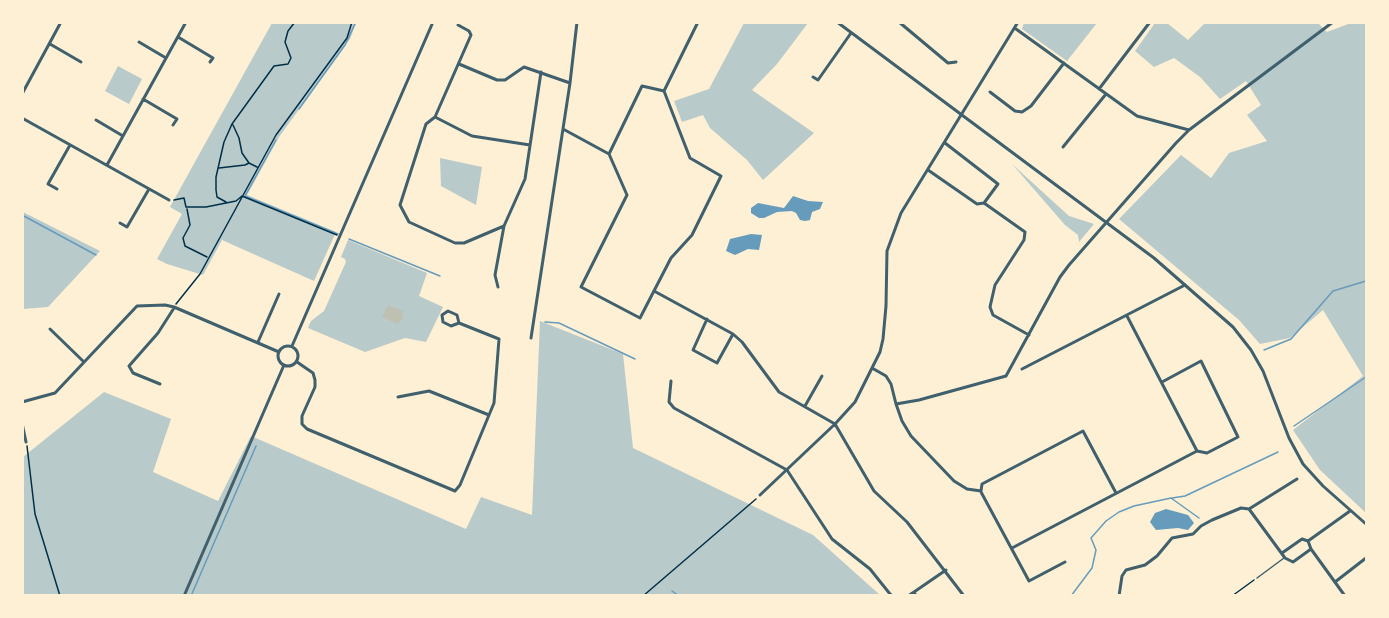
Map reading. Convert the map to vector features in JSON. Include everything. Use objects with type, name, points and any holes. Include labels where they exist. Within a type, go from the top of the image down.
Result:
[{"type":"street","points":[[22,94],[61,22]]},
{"type":"street","points":[[106,165],[186,22]]},
{"type":"street","points":[[292,346],[433,22]]},
{"type":"street","points":[[531,338],[570,83],[577,22]]},
{"type":"street","points":[[563,129],[609,154],[627,195],[581,287],[640,318],[671,258],[692,235],[721,176],[690,158],[664,91],[698,22]]},
{"type":"street","points":[[837,22],[1154,258],[1233,327],[1251,350],[1268,383],[1297,456],[1315,479],[1366,524]]},
{"type":"street","points":[[899,22],[948,63],[956,62]]},
{"type":"street","points":[[760,495],[855,402],[883,339],[887,251],[901,213],[1016,29],[1018,22]]},
{"type":"street","points":[[1099,89],[1150,22]]},
{"type":"street","points":[[896,404],[1006,376],[1060,277],[1189,130],[1326,24],[1333,22]]},
{"type":"street","points":[[458,25],[469,31],[471,35],[435,117],[426,124],[400,205],[409,222],[455,243],[464,243],[504,226]]},
{"type":"street","points":[[1016,29],[1137,116],[1189,130]]},
{"type":"street","points":[[813,76],[818,80],[851,33]]},
{"type":"street","points":[[178,37],[213,58],[210,62]]},
{"type":"street","points":[[139,42],[166,58]]},
{"type":"street","points":[[50,44],[81,62]]},
{"type":"street","points":[[990,92],[1015,111],[1022,112],[1031,106],[1064,63]]},
{"type":"street","points":[[459,64],[497,80],[505,80],[524,67],[570,83]]},
{"type":"street","points":[[498,287],[495,275],[504,226],[525,179],[541,72]]},
{"type":"street","points":[[609,154],[642,86],[664,91]]},
{"type":"street","points":[[1063,147],[1106,93]]},
{"type":"street","points":[[143,99],[177,118],[173,125]]},
{"type":"street","points":[[435,117],[472,136],[530,145]]},
{"type":"street","points":[[22,118],[170,200]]},
{"type":"street","points":[[96,120],[123,136]]},
{"type":"street","points":[[945,142],[998,184],[984,203]]},
{"type":"street","points":[[57,189],[48,184],[70,145]]},
{"type":"street","points":[[928,170],[977,204],[984,203],[1025,232],[1024,240],[995,285],[990,307],[993,315],[1029,335]]},
{"type":"street","points":[[120,223],[127,227],[149,189]]},
{"type":"street","points":[[1022,369],[1185,285]]},
{"type":"street","points":[[654,291],[733,334],[742,342],[779,392],[835,424],[874,491],[907,522],[964,596]]},
{"type":"street","points":[[258,343],[279,294]]},
{"type":"street","points":[[22,402],[55,393],[137,306],[165,304],[279,352]]},
{"type":"street","points":[[160,384],[133,373],[129,366],[158,333],[174,307]]},
{"type":"street","points":[[297,362],[313,373],[315,380],[315,387],[302,416],[302,424],[307,429],[454,491],[460,485],[494,403],[499,339],[459,323],[451,326],[443,322],[442,315],[448,310],[457,315],[459,323]]},
{"type":"street","points":[[1127,316],[1197,451]]},
{"type":"street","points":[[707,319],[693,350],[717,363],[733,334]]},
{"type":"street","points":[[50,330],[84,362]]},
{"type":"street","points":[[284,346],[292,346],[298,351],[297,362],[291,366],[284,365],[279,359],[279,352],[284,346]]},
{"type":"street","points":[[1012,548],[1197,451],[1207,453],[1238,437],[1201,361],[1162,382]]},
{"type":"street","points":[[184,596],[284,365]]},
{"type":"street","points":[[872,368],[886,376],[891,384],[902,421],[911,436],[949,475],[967,489],[981,491]]},
{"type":"street","points":[[805,406],[822,376]]},
{"type":"street","points":[[671,381],[669,402],[674,408],[787,470],[832,539],[870,569],[893,596]]},
{"type":"street","points":[[398,397],[429,391],[489,415]]},
{"type":"street","points":[[22,423],[26,442]]},
{"type":"street","points":[[1065,562],[1029,581],[981,491],[982,484],[1083,431],[1116,493]]},
{"type":"street","points":[[1119,596],[1122,576],[1126,570],[1145,565],[1157,556],[1172,538],[1193,534],[1212,520],[1241,508],[1249,509],[1297,479]]},
{"type":"street","points":[[1249,509],[1285,558],[1293,562],[1311,549]]},
{"type":"street","points":[[1308,542],[1350,511]]},
{"type":"street","points":[[1282,553],[1302,539],[1308,542],[1345,596]]},
{"type":"street","points":[[1335,582],[1366,558]]},
{"type":"street","points":[[908,596],[915,594],[946,570]]},
{"type":"lane","points":[[1257,578],[1285,558]]},
{"type":"path","points":[[226,202],[217,197],[216,190],[224,142],[232,124],[274,66],[288,64],[291,58],[285,42],[288,31],[295,22]]},
{"type":"path","points":[[174,307],[197,278],[276,135],[347,39],[352,22]]},
{"type":"path","points":[[232,124],[239,138],[242,153],[249,163],[258,167]]},
{"type":"path","points":[[218,168],[249,163]]},
{"type":"path","points":[[242,196],[340,237]]},
{"type":"path","points":[[186,207],[206,207],[236,201],[242,196]]},
{"type":"path","points":[[170,200],[184,198],[190,225],[183,238],[185,246],[208,258]]},
{"type":"path","points":[[26,442],[35,514],[60,596]]},
{"type":"path","points":[[643,596],[760,495]]},
{"type":"path","points":[[1232,596],[1257,578]]},
{"type":"shaded area","points":[[1024,22],[1097,23],[1067,61],[1022,29]]},
{"type":"shaded area","points":[[272,23],[356,23],[350,39],[279,137],[247,195],[336,232],[314,281],[222,240],[203,275],[167,264],[157,259],[182,214],[170,207]]},
{"type":"shaded area","points":[[744,23],[808,23],[777,64],[752,90],[814,133],[763,180],[747,160],[710,128],[703,115],[682,122],[674,101],[709,89]]},
{"type":"shaded area","points":[[1155,23],[1167,23],[1188,40],[1205,23],[1318,23],[1327,32],[1351,23],[1366,23],[1366,513],[1320,470],[1293,430],[1363,376],[1323,310],[1290,338],[1260,344],[1239,320],[1119,219],[1181,155],[1211,178],[1229,153],[1267,141],[1247,115],[1261,105],[1246,81],[1220,99],[1200,77],[1174,58],[1154,67],[1135,51]]},
{"type":"shaded area","points":[[118,66],[142,79],[129,104],[105,91]]},
{"type":"shaded area","points":[[440,158],[482,167],[476,205],[441,186]]},
{"type":"shaded area","points":[[1012,164],[1069,216],[1094,224],[1079,242],[1078,235],[1065,225]]},
{"type":"shaded area","points":[[23,212],[100,251],[48,307],[23,309]]},
{"type":"shaded area","points":[[348,240],[427,273],[419,296],[443,307],[426,342],[405,338],[365,352],[308,328],[311,321],[324,311],[346,262],[341,257]]},
{"type":"shaded area","points":[[540,321],[623,354],[633,448],[813,535],[880,595],[23,596],[23,457],[104,392],[171,419],[153,472],[218,501],[251,436],[466,529],[481,497],[532,515]]},
{"type":"water","points":[[793,196],[808,201],[823,202],[820,209],[812,212],[810,220],[805,221],[800,220],[792,211],[777,212],[764,218],[751,213],[751,208],[758,203],[784,208]]},
{"type":"water","points":[[751,234],[762,235],[759,250],[748,249],[735,255],[726,251],[730,239]]},
{"type":"water","points":[[1166,509],[1188,515],[1194,523],[1188,530],[1178,528],[1156,530],[1150,522],[1155,513]]},
{"type":"building","points":[[388,305],[403,311],[404,316],[398,324],[382,317]]},
{"type":"waterway","points":[[299,109],[345,45],[356,22]]},
{"type":"waterway","points":[[276,140],[245,196],[338,234]]},
{"type":"waterway","points":[[22,215],[96,255]]},
{"type":"waterway","points":[[349,239],[440,276]]},
{"type":"waterway","points":[[1264,350],[1291,339],[1333,291],[1366,281]]},
{"type":"waterway","points":[[545,322],[559,323],[635,359]]},
{"type":"waterway","points":[[1294,426],[1366,377]]},
{"type":"waterway","points":[[191,596],[256,446]]},
{"type":"waterway","points":[[1172,498],[1185,496],[1278,452]]},
{"type":"waterway","points":[[1071,596],[1092,568],[1096,550],[1091,538],[1106,521],[1119,512],[1134,506],[1171,498],[1199,518]]},
{"type":"waterway","points":[[672,591],[679,596]]}]
